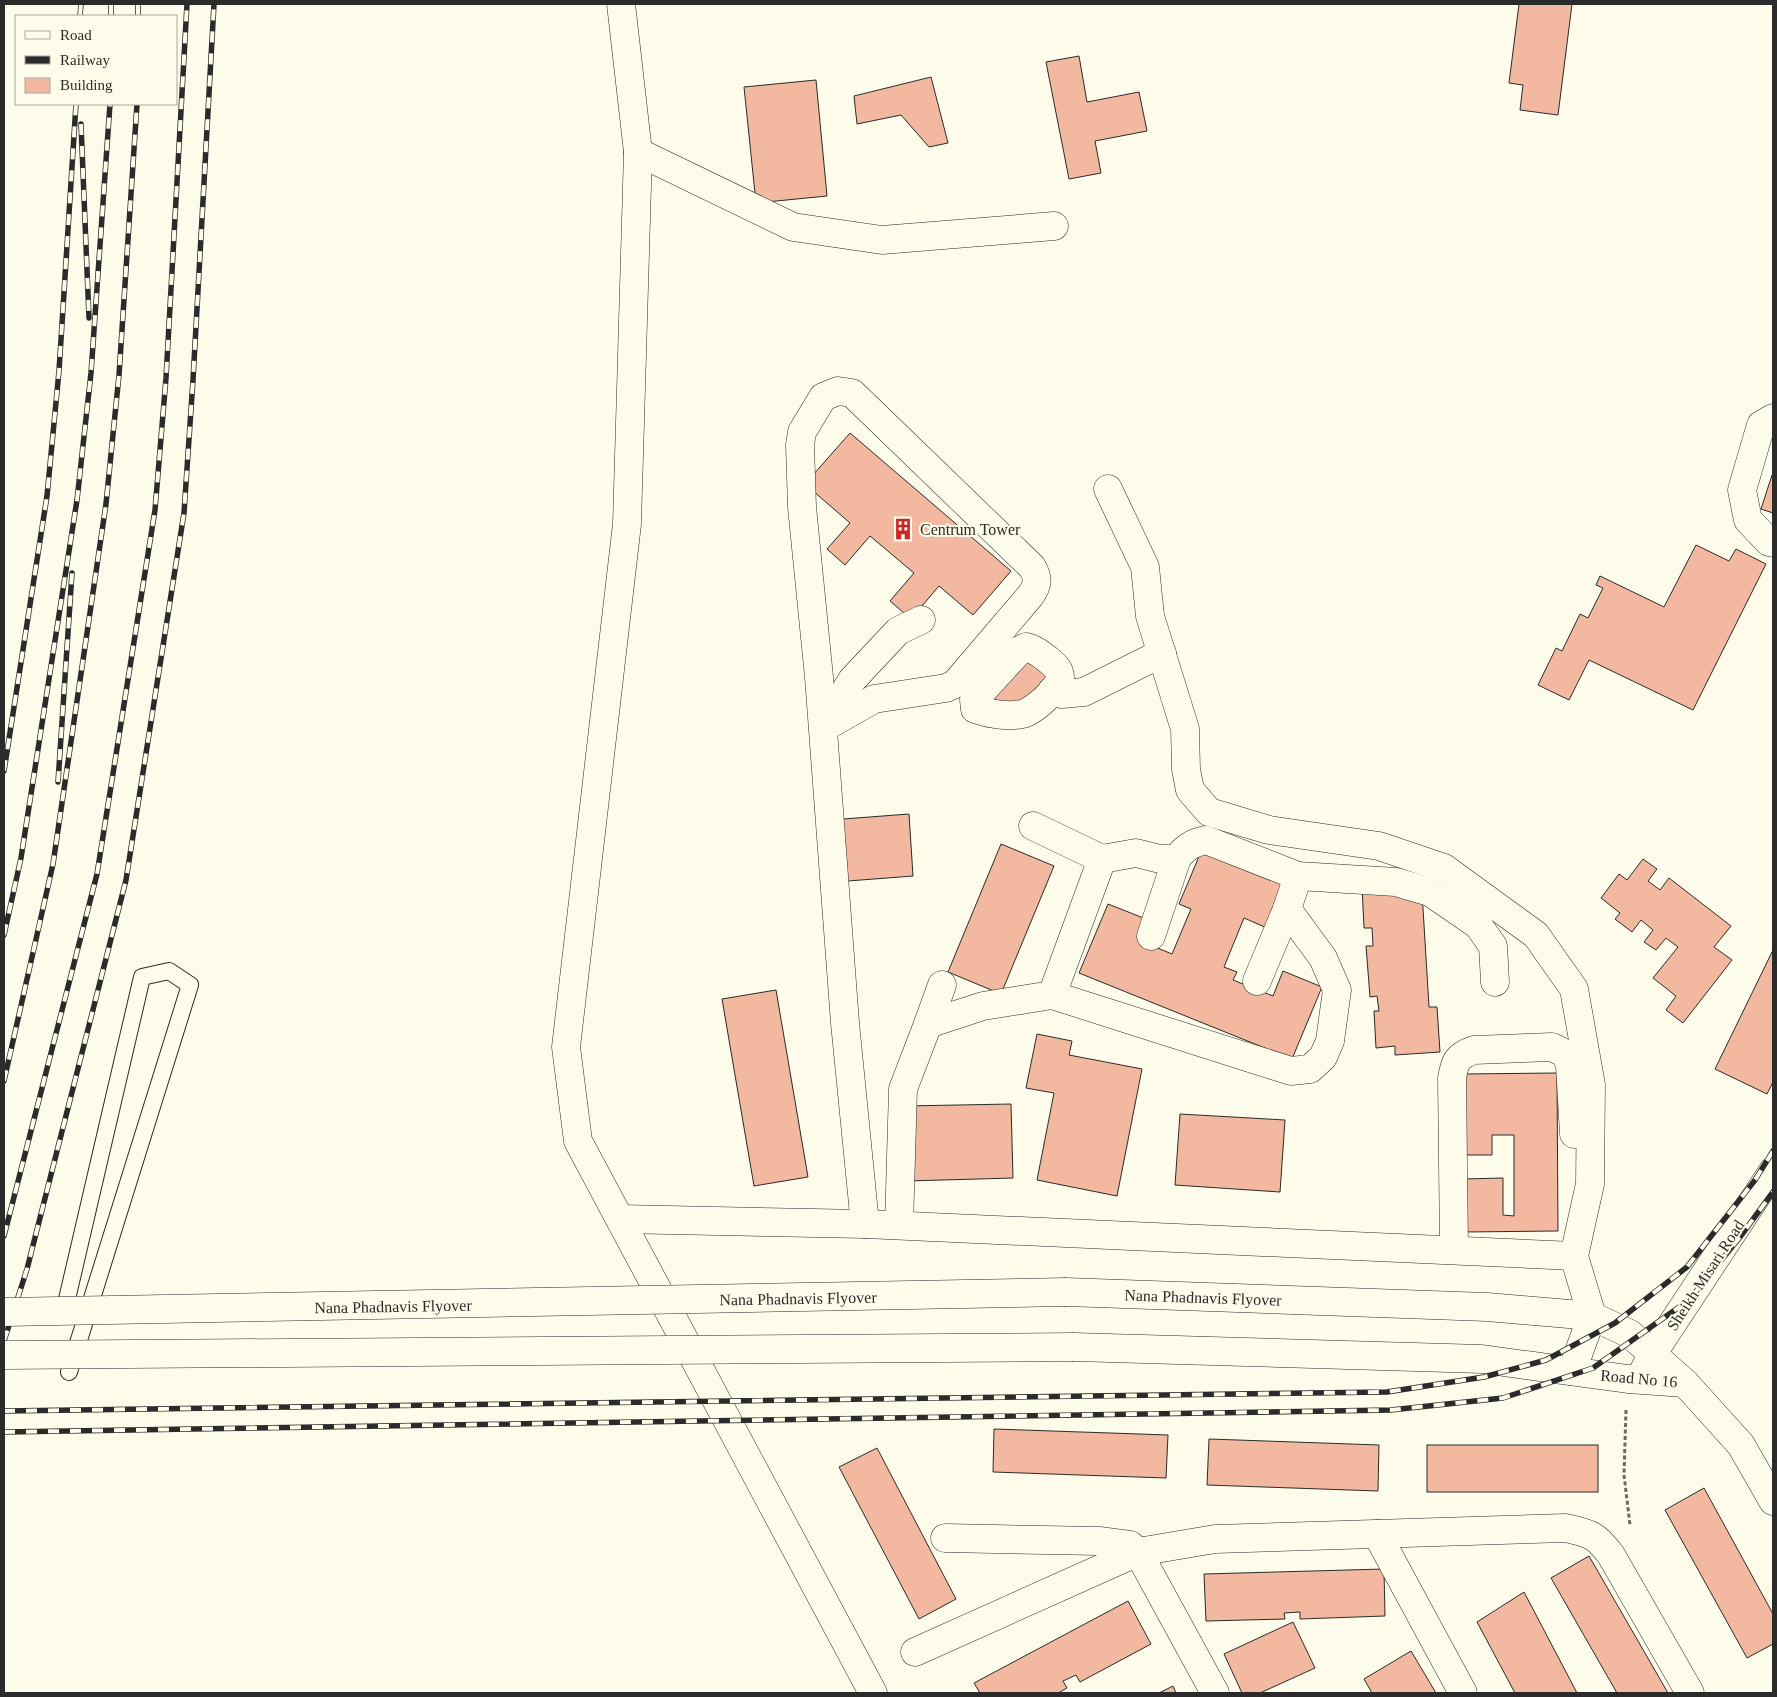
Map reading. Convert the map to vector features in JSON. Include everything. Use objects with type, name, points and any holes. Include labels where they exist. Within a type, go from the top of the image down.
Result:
[{"type":"street","points":[[620,4],[638,152],[627,524],[566,1047],[578,1141],[873,1693]]},
{"type":"street","points":[[638,152],[794,227],[882,240],[1054,226]]},
{"type":"street","points":[[823,728],[874,699],[946,688],[955,684],[1037,587],[1038,576],[1032,567],[852,393],[838,392],[824,397],[802,432],[800,445],[802,507],[823,728],[845,1023],[865,1224]]},
{"type":"street","points":[[1773,418],[1761,425],[1742,490],[1748,520],[1769,542],[1773,543]]},
{"type":"street","points":[[1108,490],[1145,567],[1150,616],[1184,729],[1186,769],[1190,790],[1209,812],[1269,830],[1379,846],[1444,868],[1536,934],[1574,989],[1591,1085],[1590,1184],[1567,1256]]},
{"type":"street","points":[[823,728],[852,680],[898,631],[921,620]]},
{"type":"street","points":[[1056,685],[1062,694],[1084,692],[1162,653]]},
{"type":"street","points":[[1033,826],[1102,858],[1136,853],[1160,859],[1177,858]]},
{"type":"street","points":[[1151,936],[1177,858],[1184,849],[1193,843],[1206,840],[1298,876],[1396,882],[1430,892],[1478,925],[1493,946],[1495,982]]},
{"type":"street","points":[[1052,994],[1102,858]]},
{"type":"street","points":[[1258,981],[1298,876]]},
{"type":"street","points":[[928,1024],[984,1006],[1052,994],[1291,1071],[1310,1069],[1323,1057],[1330,1041],[1337,990],[1323,958],[1287,909]]},
{"type":"street","points":[[899,1225],[903,1089],[942,985]]},
{"type":"street","points":[[4,1355],[1074,1347],[1482,1359],[1572,1371],[1592,1316],[1567,1256],[1575,1170],[1570,1066],[1566,1054],[1552,1047],[1474,1050],[1462,1054],[1454,1066],[1452,1078],[1454,1250]]},
{"type":"street","name":"Sheikh Misari Road","points":[[1640,1379],[1653,1353],[1773,1171]]},
{"type":"street","points":[[620,1219],[899,1225],[1567,1256]]},
{"type":"street","name":"Nana Phadnavis Flyover","points":[[4,1312],[1066,1292],[1487,1307],[1592,1316]]},
{"type":"street","name":"Road No 16","points":[[1592,1316],[1630,1334],[1685,1383]]},
{"type":"street","name":"Road No 16","points":[[1572,1371],[1685,1383]]},
{"type":"street","points":[[1685,1383],[1741,1445],[1773,1501]]},
{"type":"street","points":[[915,1652],[1138,1552],[1215,1539],[1566,1528],[1590,1534],[1611,1555],[1690,1693]]},
{"type":"street","points":[[1377,1534],[1463,1693]]},
{"type":"street","points":[[944,1538],[1098,1541],[1130,1546],[1138,1552],[1215,1693]]},
{"type":"lane","points":[[64,1312],[142,976],[169,971],[190,985],[69,1372]]},
{"type":"building","points":[[1519,4],[1572,4],[1558,115],[1520,110],[1523,85],[1509,83]]},
{"type":"building","points":[[1079,56],[1087,102],[1139,92],[1147,131],[1095,141],[1101,173],[1069,179],[1046,62]]},
{"type":"building","points":[[931,77],[948,143],[929,147],[901,115],[857,124],[854,96]]},
{"type":"building","points":[[816,80],[827,196],[756,203],[744,87]]},
{"type":"building","name":"Centrum Tower","points":[[850,433],[1011,571],[973,615],[939,586],[911,619],[890,601],[914,573],[870,536],[845,565],[827,549],[850,523],[805,484]]},
{"type":"building","points":[[1773,475],[1773,513],[1761,509]]},
{"type":"building","points":[[1696,545],[1729,561],[1736,549],[1766,564],[1693,710],[1589,660],[1569,700],[1538,685],[1556,648],[1562,651],[1580,614],[1588,618],[1603,588],[1596,585],[1600,576],[1664,607]]},
{"type":"building","points":[[1024,654],[1053,673],[1018,710],[981,700]]},
{"type":"building","points":[[909,814],[913,876],[835,882],[830,820]]},
{"type":"building","points":[[1001,844],[1054,866],[1001,994],[948,972]]},
{"type":"building","points":[[1203,847],[1287,881],[1267,928],[1244,918],[1224,967],[1237,972],[1233,980],[1273,996],[1283,971],[1322,987],[1292,1059],[1079,973],[1108,904],[1146,919],[1138,940],[1172,954],[1191,909],[1179,904]]},
{"type":"building","points":[[1643,859],[1657,869],[1648,881],[1660,890],[1669,878],[1731,926],[1714,947],[1732,960],[1683,1023],[1666,1010],[1676,996],[1653,978],[1678,947],[1666,938],[1656,950],[1644,942],[1653,930],[1641,920],[1632,932],[1615,919],[1620,913],[1601,898],[1619,874],[1627,880]]},
{"type":"building","points":[[1362,886],[1422,892],[1429,1007],[1437,1007],[1440,1052],[1395,1055],[1395,1046],[1376,1048],[1374,1011],[1379,1011],[1377,996],[1370,997],[1366,946],[1373,946],[1372,928],[1364,928]]},
{"type":"building","points":[[1773,950],[1773,1082],[1767,1094],[1715,1069]]},
{"type":"building","points":[[776,990],[808,1177],[754,1186],[722,999]]},
{"type":"building","points":[[1037,1034],[1072,1041],[1069,1055],[1142,1069],[1117,1196],[1037,1180],[1054,1093],[1026,1088]]},
{"type":"building","points":[[1557,1073],[1558,1231],[1464,1232],[1464,1179],[1503,1178],[1503,1215],[1514,1216],[1514,1135],[1492,1135],[1492,1155],[1464,1155],[1463,1074]]},
{"type":"building","points":[[1011,1104],[1013,1178],[907,1181],[905,1106]]},
{"type":"building","points":[[1180,1114],[1285,1120],[1280,1192],[1175,1185]]},
{"type":"building","points":[[994,1429],[1168,1435],[1166,1478],[993,1472]]},
{"type":"building","points":[[1209,1439],[1379,1445],[1378,1491],[1207,1485]]},
{"type":"building","points":[[1427,1445],[1598,1445],[1598,1492],[1427,1492]]},
{"type":"building","points":[[877,1448],[956,1599],[919,1619],[839,1467]]},
{"type":"building","points":[[1704,1488],[1773,1614],[1773,1644],[1747,1658],[1665,1510]]},
{"type":"building","points":[[1589,1556],[1668,1693],[1617,1693],[1551,1578]]},
{"type":"building","points":[[1384,1569],[1385,1616],[1300,1619],[1300,1612],[1284,1613],[1285,1619],[1206,1621],[1204,1574]]},
{"type":"building","points":[[1524,1592],[1577,1693],[1515,1693],[1477,1622]]},
{"type":"building","points":[[1128,1601],[1151,1644],[1080,1682],[1076,1675],[1063,1681],[1067,1688],[1058,1693],[980,1693],[974,1683]]},
{"type":"building","points":[[1293,1622],[1315,1668],[1260,1693],[1242,1693],[1224,1654]]},
{"type":"building","points":[[1411,1651],[1436,1693],[1372,1693],[1364,1679]]},
{"type":"building","points":[[1173,1686],[1176,1693],[1159,1693]]},
{"type":"railway","points":[[80,15],[81,4]]},
{"type":"railway","points":[[111,4],[111,15]]},
{"type":"railway","points":[[138,4],[138,15]]},
{"type":"railway","points":[[4,1236],[97,874],[155,510],[166,378],[187,4]]},
{"type":"railway","points":[[4,1341],[27,1269],[126,880],[184,513],[214,4]]},
{"type":"railway","points":[[4,771],[47,496],[59,371],[76,105]]},
{"type":"railway","points":[[4,935],[21,858],[77,500],[91,373],[110,105]]},
{"type":"railway","points":[[4,1081],[53,864],[106,504],[119,375],[137,105]]},
{"type":"railway","points":[[81,124],[89,318]]},
{"type":"railway","points":[[58,782],[72,573]]},
{"type":"railway","points":[[4,1411],[1387,1392],[1484,1377],[1546,1360],[1615,1323],[1687,1267],[1755,1180],[1773,1151]]},
{"type":"railway","points":[[4,1432],[1391,1410],[1503,1398],[1593,1368],[1689,1300],[1740,1237],[1773,1192]]},
{"type":"place","name":"Centrum Tower","points":[[903,529]]}]
